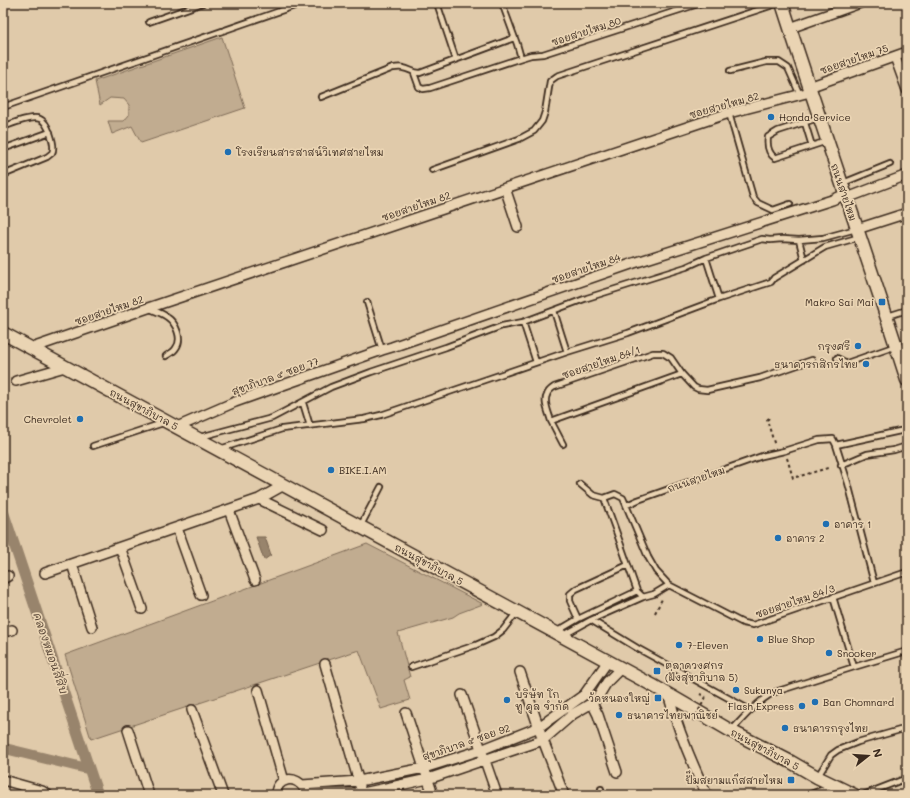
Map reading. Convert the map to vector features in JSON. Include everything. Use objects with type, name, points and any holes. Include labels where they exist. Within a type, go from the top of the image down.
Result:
[{"type":"main road","name":"ถนนสายไหม","points":[[782,3],[790,28],[806,92],[819,118],[845,192],[907,380]]},
{"type":"main road","name":"ถนนสุขาภิบาล 5","points":[[3,333],[559,634],[668,694],[731,731],[854,795]]},
{"type":"street","points":[[790,28],[860,3]]},
{"type":"street","name":"ซอยสายไหม 75","points":[[806,92],[907,52]]},
{"type":"street","points":[[895,56],[907,90]]},
{"type":"street","name":"ซอยสายไหม 82","points":[[32,348],[729,113],[806,92]]},
{"type":"street","name":"ซอยสายไหม 84","points":[[382,350],[634,263],[832,200],[845,192],[907,175]]},
{"type":"street","points":[[505,188],[518,227]]},
{"type":"street","points":[[858,233],[907,213]]},
{"type":"street","name":"สุขาภิบาล ๕ ซอย 77","points":[[172,424],[382,350]]},
{"type":"street","points":[[16,381],[65,367]]},
{"type":"street","points":[[45,573],[259,499],[284,485]]},
{"type":"street","points":[[259,499],[323,530]]},
{"type":"street","points":[[229,510],[255,580]]},
{"type":"street","points":[[177,528],[201,595]]},
{"type":"street","points":[[120,547],[142,609]]},
{"type":"street","points":[[72,564],[92,627]]},
{"type":"street","name":"สุขาภิบาล ๕ ซอย 92","points":[[284,781],[291,779],[302,785],[359,781],[424,768],[481,750],[539,727],[584,695],[608,661]]},
{"type":"street","points":[[325,664],[363,794]]},
{"type":"street","points":[[302,785],[305,789],[305,795],[363,794],[428,780],[544,740],[573,714],[598,697],[607,682],[621,668]]},
{"type":"street","points":[[520,672],[564,795]]},
{"type":"street","points":[[258,690],[284,781],[279,785],[276,795]]},
{"type":"street","points":[[668,694],[696,773],[707,795]]},
{"type":"street","points":[[462,695],[497,795]]},
{"type":"street","points":[[592,702],[598,715],[617,772]]},
{"type":"street","points":[[192,710],[223,795]]},
{"type":"street","points":[[406,713],[433,795]]},
{"type":"street","points":[[128,730],[149,795]]},
{"type":"street","points":[[3,780],[42,791],[48,795]]},
{"type":"lane","points":[[149,22],[202,3]]},
{"type":"lane","points":[[3,107],[303,3]]},
{"type":"lane","points":[[437,3],[456,60]]},
{"type":"lane","points":[[502,3],[521,58]]},
{"type":"lane","name":"ซอยสายไหม 80","points":[[414,73],[419,86],[423,89],[430,88],[521,58],[543,54],[701,3]]},
{"type":"lane","points":[[432,170],[518,139],[534,131],[542,121],[545,112],[550,81],[557,76],[779,3]]},
{"type":"lane","points":[[321,97],[393,68],[401,67],[414,73],[420,73],[514,38]]},
{"type":"lane","points":[[730,71],[766,62],[779,62],[788,68],[806,92]]},
{"type":"lane","points":[[729,113],[753,197],[758,203],[773,210],[790,204]]},
{"type":"lane","points":[[3,127],[34,118],[41,119],[46,124],[50,132],[53,148],[52,153],[47,157],[3,175]]},
{"type":"lane","points":[[819,118],[778,131],[768,137],[767,143],[771,155],[775,158],[827,141]]},
{"type":"lane","points":[[805,123],[812,146]]},
{"type":"lane","points":[[3,149],[50,132]]},
{"type":"lane","points":[[845,192],[890,164]]},
{"type":"lane","points":[[196,438],[272,418],[331,387],[371,372],[446,347],[502,326],[523,322],[587,298],[686,267],[706,258],[762,238],[770,240],[799,240],[858,233]]},
{"type":"lane","points":[[218,449],[282,429],[364,419],[381,415],[536,362],[628,333],[719,299],[771,282],[774,278],[825,247],[858,233]]},
{"type":"lane","points":[[799,240],[804,260]]},
{"type":"lane","points":[[706,258],[719,299]]},
{"type":"lane","points":[[367,302],[382,350]]},
{"type":"lane","points":[[148,308],[168,317],[178,333],[179,343],[176,350],[166,356]]},
{"type":"lane","points":[[886,317],[907,310]]},
{"type":"lane","points":[[554,311],[567,352]]},
{"type":"lane","points":[[523,322],[536,362]]},
{"type":"lane","points":[[837,358],[847,363],[896,346]]},
{"type":"lane","name":"ซอยสายไหม 84/1","points":[[563,444],[551,421],[546,403],[546,396],[549,392],[554,387],[653,353],[663,353],[671,358],[682,374],[694,387],[707,390],[760,378],[812,360]]},
{"type":"lane","points":[[551,421],[682,374]]},
{"type":"lane","points":[[302,403],[310,426]]},
{"type":"lane","points":[[93,446],[172,424]]},
{"type":"lane","name":"ถนนสายไหม","points":[[626,505],[762,456],[819,440],[832,439],[836,445],[907,430]]},
{"type":"lane","points":[[836,445],[841,465],[848,483],[874,583]]},
{"type":"lane","points":[[841,465],[867,454],[894,450],[907,446]]},
{"type":"lane","points":[[559,634],[643,597],[654,594],[669,585],[656,571],[648,557],[623,498],[614,494],[604,498],[593,495],[580,484]]},
{"type":"lane","points":[[360,527],[381,487]]},
{"type":"lane","points":[[604,498],[637,591],[643,597]]},
{"type":"lane","points":[[578,619],[570,601],[570,594],[576,589],[628,565]]},
{"type":"lane","name":"ซอยสายไหม 84/3","points":[[669,585],[743,623],[753,625],[907,572]]},
{"type":"lane","points":[[559,634],[578,619],[637,591]]},
{"type":"lane","points":[[832,597],[854,667]]},
{"type":"lane","points":[[411,667],[476,645],[494,637],[503,630],[518,612]]},
{"type":"lane","points":[[590,620],[637,648],[750,710]]},
{"type":"lane","points":[[731,731],[750,710],[772,693],[907,651]]},
{"type":"lane","points":[[817,777],[831,754],[838,750],[858,742],[907,728]]},
{"type":"lane","points":[[863,795],[907,778]]},
{"type":"lane","points":[[808,795],[833,785]]},
{"type":"lane","points":[[601,789],[602,795]]},
{"type":"path","points":[[769,418],[767,420],[778,452]]},
{"type":"path","points":[[786,456],[793,478],[828,468]]},
{"type":"path","points":[[693,721],[706,697],[700,694]]},
{"type":"shaded area","points":[[222,37],[245,108],[141,143],[132,126],[112,134],[108,121],[124,121],[129,115],[129,105],[124,99],[110,98],[100,105],[95,81]]},
{"type":"shaded area","points":[[256,537],[265,537],[271,555],[264,560]]},
{"type":"shaded area","points":[[367,544],[483,604],[459,613],[453,617],[398,633],[410,677],[404,680],[410,700],[381,709],[359,650],[91,739],[65,655]]},
{"type":"waterway","name":"คลองหมอนสี่สิบ","points":[[3,511],[98,795]]},
{"type":"waterway","points":[[3,748],[89,769]]},
{"type":"place","name":"Honda Service","points":[[771,117]]},
{"type":"place","name":"โรงเรียนสารสาสน์วิเทศสายไหม","points":[[228,152]]},
{"type":"place","name":"Makro Sai Mai","points":[[882,302]]},
{"type":"place","name":"กรุงศรี","points":[[858,346]]},
{"type":"place","name":"ธนาคารกสิกรไทย","points":[[866,364]]},
{"type":"place","name":"Chevrolet","points":[[80,419]]},
{"type":"place","name":"BIKE.I.AM","points":[[331,470]]},
{"type":"place","name":"อาคาร 1","points":[[826,524]]},
{"type":"place","name":"อาคาร 2","points":[[778,538]]},
{"type":"place","name":"Blue Shop","points":[[760,639]]},
{"type":"place","name":"7-Eleven","points":[[679,645]]},
{"type":"place","name":"Snooker","points":[[829,653]]},
{"type":"place","name":"ตลาดวงศกร (ฝั่งสุขาภิบาล 5)","points":[[657,671]]},
{"type":"place","name":"Sukunya","points":[[736,690]]},
{"type":"place","name":"วัดหนองใหญ่","points":[[658,698]]},
{"type":"place","name":"บริษัท โก ทู คูล จำกัด","points":[[507,700]]},
{"type":"place","name":"Ban Chomnard","points":[[815,702]]},
{"type":"place","name":"Flash Express","points":[[802,706]]},
{"type":"place","name":"ธนาคารไทยพาณิชย์","points":[[619,715]]},
{"type":"place","name":"ธนาคารกรุงไทย","points":[[785,728]]},
{"type":"place","name":"ปั๊มสยามแก๊สสายไหม","points":[[791,780]]}]
